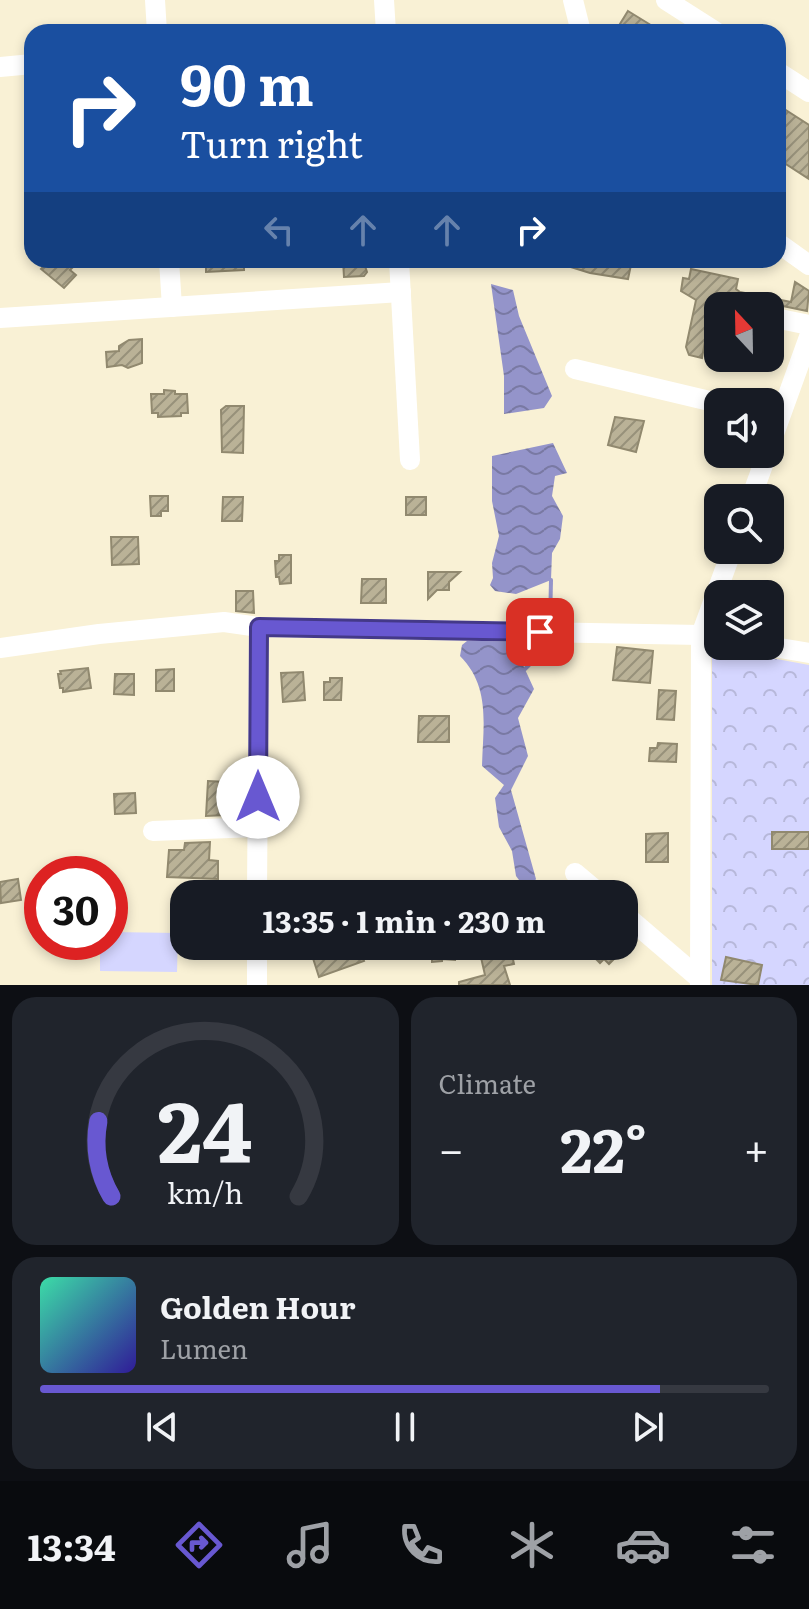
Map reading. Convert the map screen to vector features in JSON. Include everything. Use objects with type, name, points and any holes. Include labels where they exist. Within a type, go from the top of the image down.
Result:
[{"type":"street","points":[[155,0],[156,24]]},
{"type":"street","points":[[384,0],[386,24]]},
{"type":"street","points":[[573,0],[579,24]]},
{"type":"street","points":[[666,0],[704,24]]},
{"type":"street","points":[[0,67],[24,65]]},
{"type":"street","points":[[786,77],[809,92]]},
{"type":"street","points":[[786,249],[809,265]]},
{"type":"street","points":[[170,268],[172,307]]},
{"type":"street","points":[[400,268],[410,460]]},
{"type":"street","points":[[0,318],[401,292]]},
{"type":"street","points":[[784,320],[809,325]]},
{"type":"street","points":[[784,395],[809,337]]},
{"type":"street","points":[[575,369],[704,400]]},
{"type":"street","points":[[0,648],[99,634],[224,622],[259,627],[704,636]]},
{"type":"street","points":[[257,880],[259,627]]},
{"type":"street","points":[[784,649],[809,653]]},
{"type":"street","points":[[700,982],[709,660]]},
{"type":"street","points":[[153,831],[258,827]]},
{"type":"street","points":[[575,873],[583,880]]},
{"type":"street","points":[[638,927],[700,982]]},
{"type":"street","points":[[257,960],[257,985]]},
{"type":"green space","points":[[712,660],[782,660],[809,665],[809,985],[712,985]]},
{"type":"green space","points":[[128,932],[170,933],[170,960],[177,960],[177,972],[100,971],[100,960],[128,960]]},
{"type":"water","points":[[491,284],[513,290],[519,316],[552,396],[544,408],[504,414],[504,376]]},
{"type":"water","points":[[553,443],[567,473],[555,476],[552,496],[563,516],[560,539],[552,553],[551,580],[516,594],[495,591],[490,585],[499,536],[492,501],[492,456]]},
{"type":"water","points":[[515,639],[534,689],[518,718],[528,756],[511,790],[535,880],[519,880],[516,876],[512,851],[499,827],[495,798],[504,785],[482,766],[484,722],[481,694],[470,668],[460,656],[462,645],[467,641]]},
{"type":"building","points":[[628,11],[649,24],[620,24]]},
{"type":"building","points":[[786,110],[809,125],[809,179],[786,164]]},
{"type":"building","points":[[72,268],[70,270],[76,275],[64,288],[41,269]]},
{"type":"building","points":[[206,268],[244,268],[244,270],[206,272]]},
{"type":"building","points":[[343,268],[366,268],[367,272],[364,276],[344,277]]},
{"type":"building","points":[[574,268],[630,268],[628,279]]},
{"type":"building","points":[[691,269],[738,279],[736,289],[740,292],[704,292],[702,358],[689,355],[686,347],[696,300],[681,291],[683,278],[689,279]]},
{"type":"building","points":[[795,282],[809,291],[807,311],[784,306],[784,301],[791,302]]},
{"type":"building","points":[[142,339],[142,363],[128,368],[122,365],[107,367],[106,352],[119,351],[119,346],[129,340]]},
{"type":"building","points":[[164,390],[187,394],[188,413],[158,417],[158,413],[152,413],[151,394],[164,394]]},
{"type":"building","points":[[226,406],[244,406],[243,453],[222,452],[221,410]]},
{"type":"building","points":[[615,417],[644,421],[636,452],[608,445]]},
{"type":"building","points":[[150,496],[168,496],[168,511],[161,511],[161,516],[151,516]]},
{"type":"building","points":[[223,497],[243,497],[242,521],[222,521]]},
{"type":"building","points":[[406,497],[426,497],[426,515],[406,515]]},
{"type":"building","points":[[111,537],[138,537],[139,564],[112,565]]},
{"type":"building","points":[[279,555],[291,555],[291,583],[280,584],[279,577],[276,577],[275,561],[279,561]]},
{"type":"building","points":[[428,572],[460,572],[449,582],[449,590],[437,590],[428,599]]},
{"type":"building","points":[[362,579],[386,579],[386,603],[361,603]]},
{"type":"building","points":[[236,591],[253,591],[254,613],[236,611]]},
{"type":"building","points":[[617,647],[653,651],[650,683],[613,680]]},
{"type":"building","points":[[88,668],[91,688],[63,692],[58,674],[61,674],[60,671]]},
{"type":"building","points":[[174,669],[174,691],[156,691],[156,670]]},
{"type":"building","points":[[303,672],[305,700],[283,702],[281,673]]},
{"type":"building","points":[[115,674],[134,674],[134,695],[114,694]]},
{"type":"building","points":[[330,678],[342,678],[341,700],[324,700],[324,682],[330,682]]},
{"type":"building","points":[[659,690],[676,691],[674,720],[657,719]]},
{"type":"building","points":[[419,716],[449,716],[449,742],[418,742]]},
{"type":"building","points":[[658,743],[677,744],[676,762],[649,761],[650,748],[657,748]]},
{"type":"building","points":[[208,781],[227,782],[229,797],[226,815],[206,816]]},
{"type":"building","points":[[135,793],[136,813],[115,814],[114,794]]},
{"type":"building","points":[[772,832],[809,832],[809,849],[772,849]]},
{"type":"building","points":[[668,833],[668,862],[646,862],[646,834]]},
{"type":"building","points":[[210,842],[209,860],[218,861],[218,879],[167,877],[169,850],[184,850],[185,843]]},
{"type":"building","points":[[18,879],[21,900],[1,903],[0,882]]},
{"type":"building","points":[[726,957],[762,965],[758,985],[721,980]]},
{"type":"building","points":[[314,960],[364,961],[319,977]]},
{"type":"building","points":[[482,960],[513,960],[514,964],[504,966],[510,985],[459,985],[459,982],[485,975]]},
{"type":"waterway","points":[[550,625],[551,580]]},
{"type":"waterway","points":[[525,669],[541,653],[548,640]]},
{"type":"route","points":[[258,797],[259,627],[540,632]]}]
